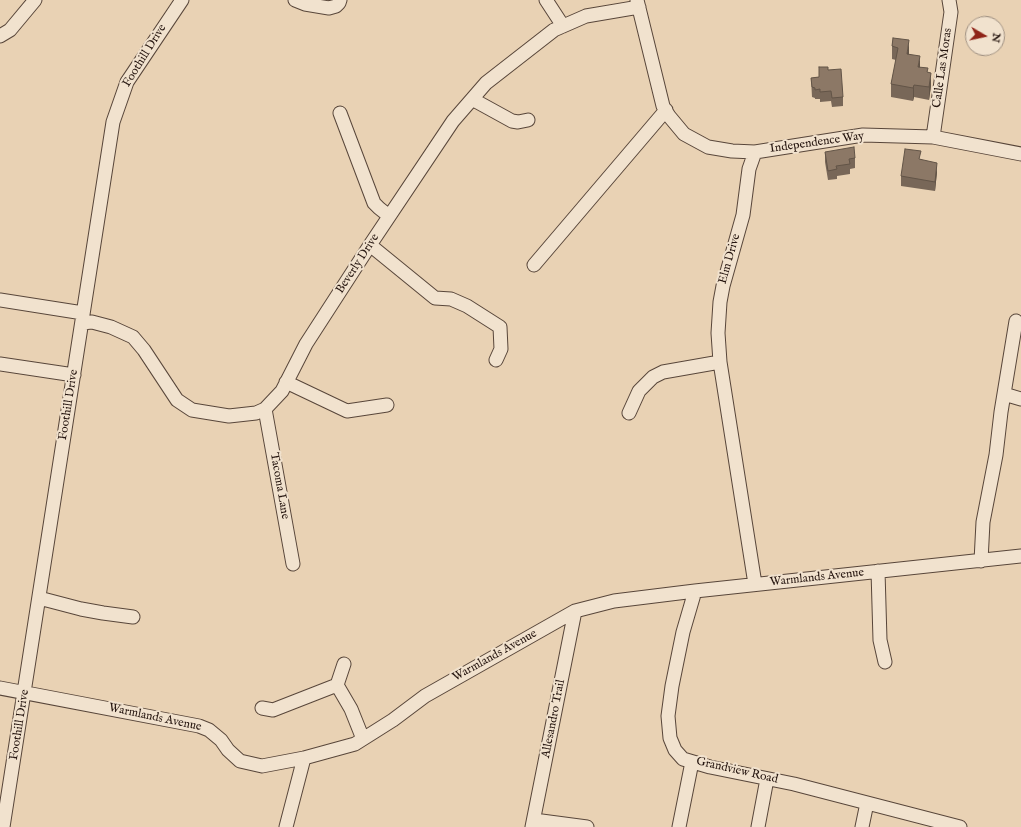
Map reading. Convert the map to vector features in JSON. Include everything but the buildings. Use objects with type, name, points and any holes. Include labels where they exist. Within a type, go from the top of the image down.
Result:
[{"type":"street","points":[[0,36],[10,30],[35,0]]},
{"type":"street","name":"Foothill Drive","points":[[3,827],[40,598],[113,122],[127,82],[182,0]]},
{"type":"street","points":[[295,0],[305,4],[318,3],[329,8],[336,6],[340,0]]},
{"type":"street","points":[[546,0],[563,26]]},
{"type":"street","name":"Calle Las Moras","points":[[933,137],[951,12],[949,0]]},
{"type":"street","points":[[638,4],[663,106],[684,134],[708,147],[756,152]]},
{"type":"street","name":"Beverly Drive","points":[[0,300],[82,318],[111,327],[133,337],[144,350],[177,400],[192,410],[229,416],[256,413],[265,408],[282,391],[306,344],[370,245],[453,121],[486,83],[554,30],[586,16],[638,4]]},
{"type":"street","points":[[472,99],[512,121],[518,122],[528,120]]},
{"type":"street","points":[[534,265],[666,110]]},
{"type":"street","points":[[340,113],[374,203],[390,216]]},
{"type":"street","name":"Independence Way","points":[[756,152],[863,135],[933,137],[1021,154]]},
{"type":"street","name":"Elm Drive","points":[[755,584],[720,362],[718,333],[722,286],[743,214],[749,169],[756,152]]},
{"type":"street","points":[[370,245],[435,298],[451,299],[500,327],[501,349],[496,360]]},
{"type":"street","points":[[981,561],[984,522],[996,455],[1016,321]]},
{"type":"street","points":[[629,413],[639,390],[653,377],[663,372],[720,362]]},
{"type":"street","points":[[0,364],[74,375]]},
{"type":"street","points":[[286,382],[347,411],[387,404]]},
{"type":"street","points":[[1004,394],[1021,399]]},
{"type":"street","name":"Tacoma Lane","points":[[265,408],[293,564]]},
{"type":"street","name":"Warmlands Avenue","points":[[0,688],[199,726],[209,730],[221,740],[228,750],[240,761],[262,766],[304,758],[355,744],[393,720],[425,696],[575,611],[614,601],[695,590],[1021,556]]},
{"type":"street","points":[[878,571],[880,640],[885,662]]},
{"type":"street","name":"Grandview Road","points":[[695,590],[683,632],[672,686],[668,716],[670,738],[675,750],[683,759],[710,767],[794,784],[958,827]]},
{"type":"street","points":[[40,598],[103,614],[133,616]]},
{"type":"street","name":"Allesandro Trail","points":[[533,824],[575,611]]},
{"type":"street","points":[[344,664],[337,685],[351,709],[363,739]]},
{"type":"street","points":[[262,708],[273,710],[337,685]]},
{"type":"street","points":[[286,827],[304,758]]},
{"type":"street","points":[[679,827],[692,762]]},
{"type":"street","points":[[758,827],[768,779]]},
{"type":"street","points":[[862,827],[867,803]]},
{"type":"street","points":[[533,824],[587,827]]}]
